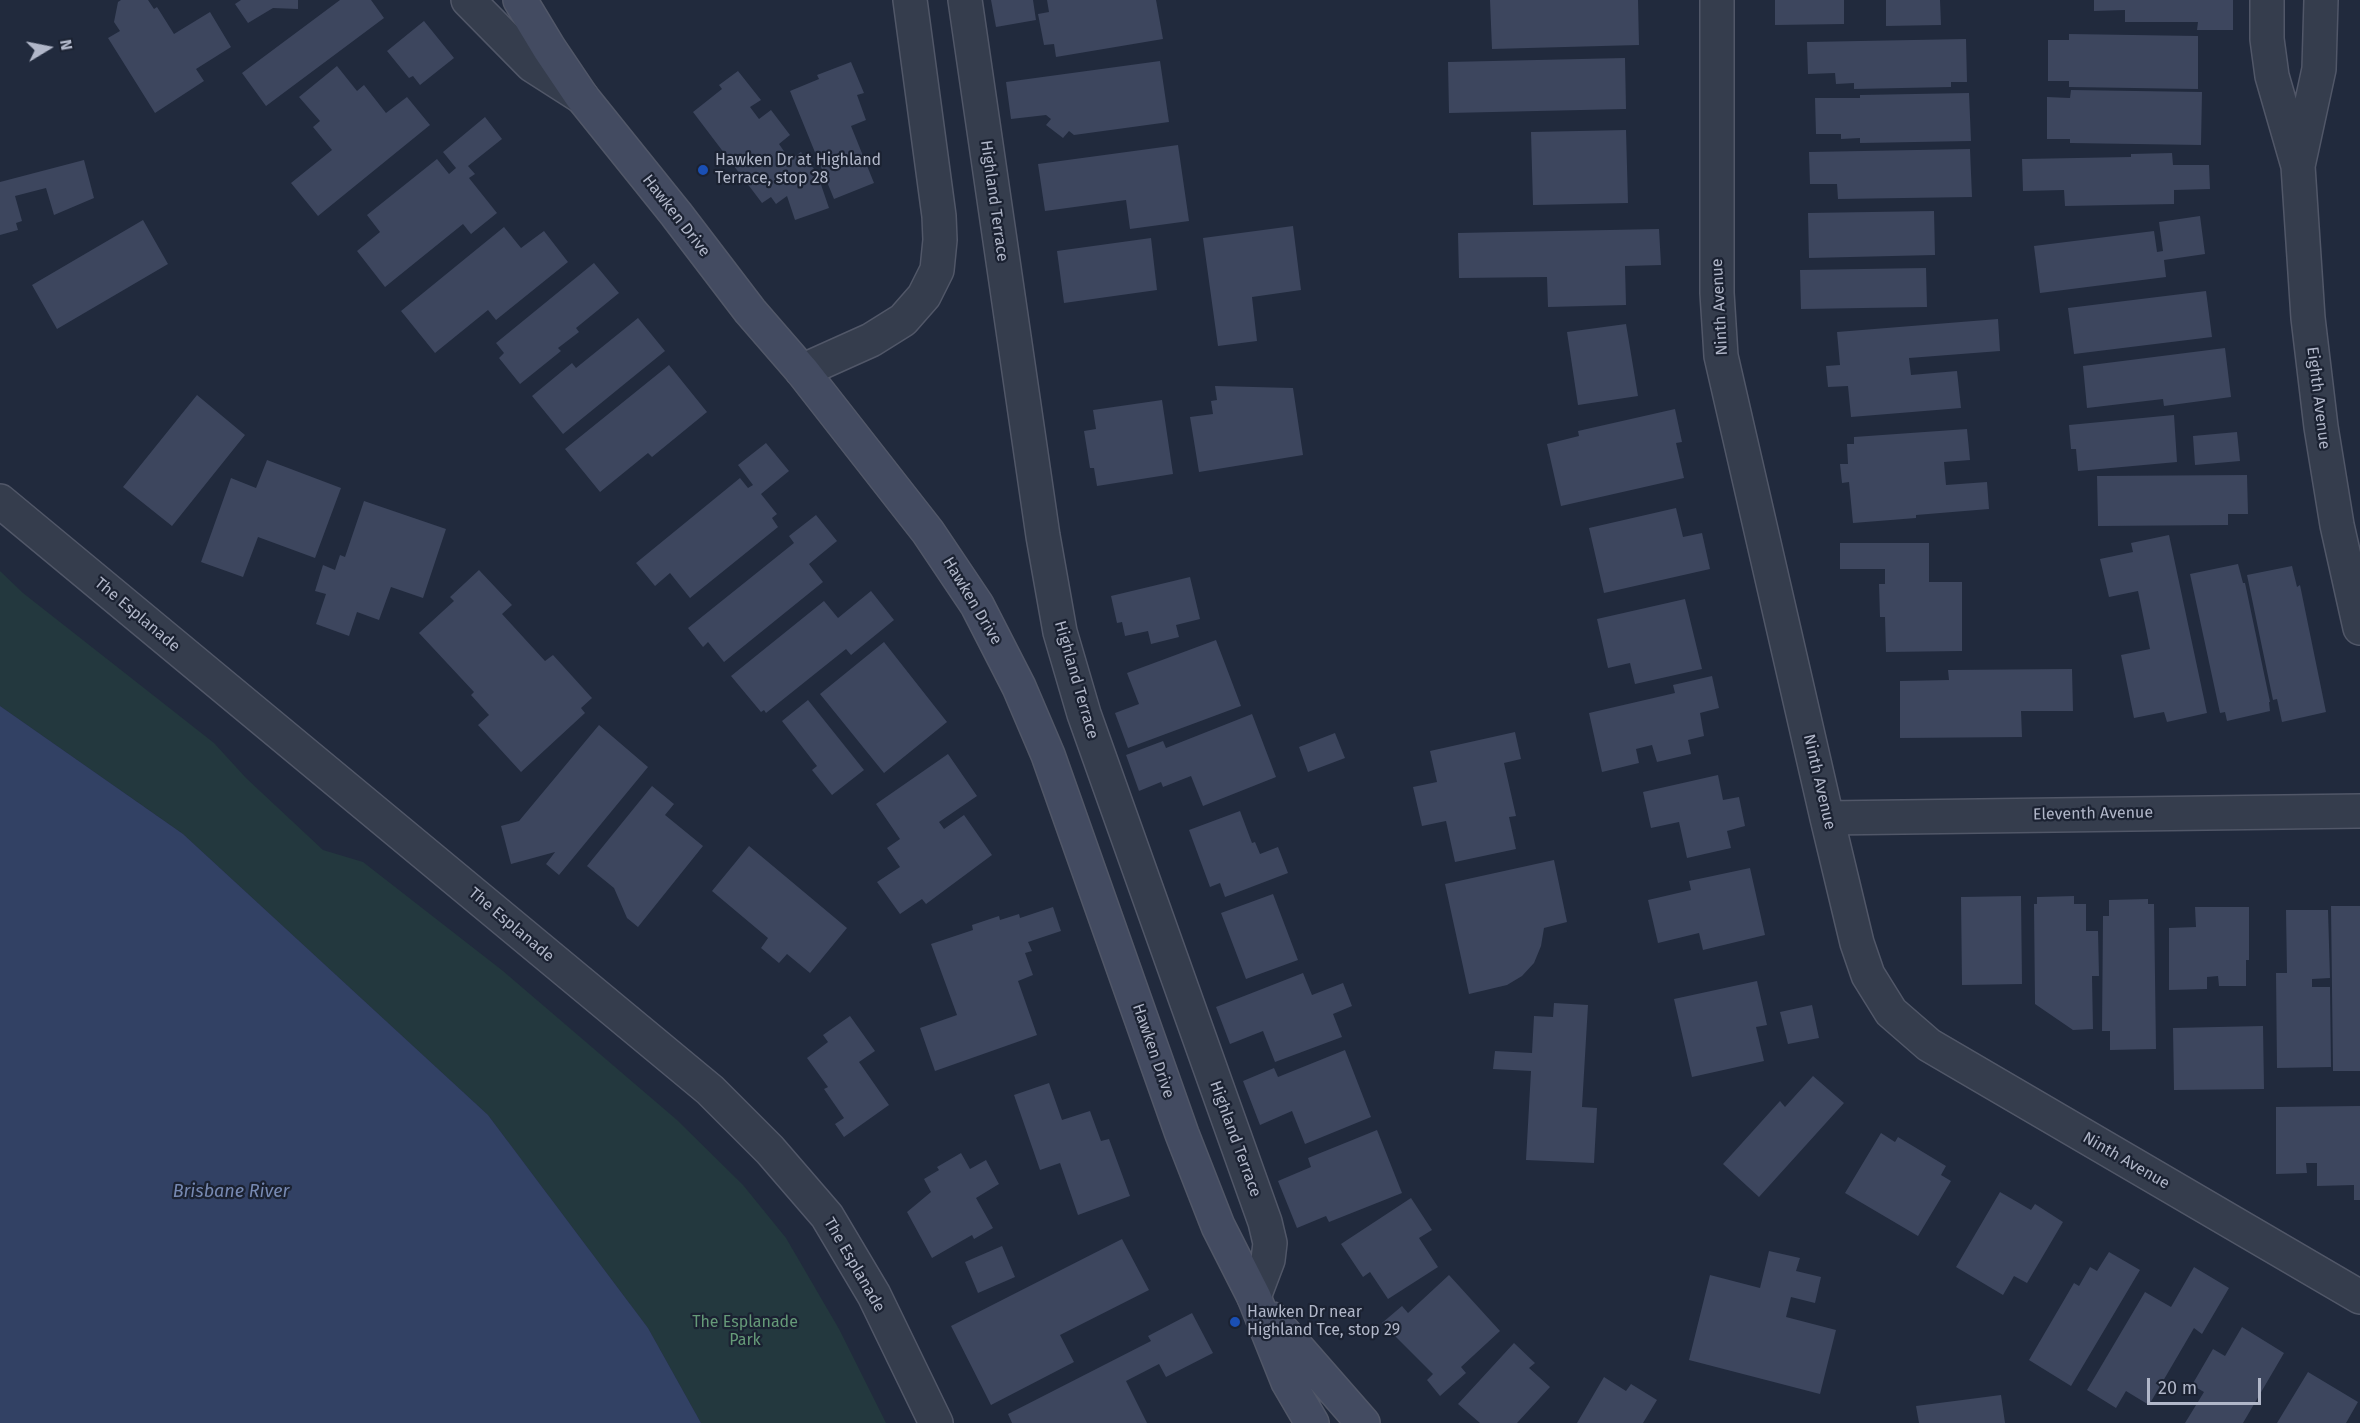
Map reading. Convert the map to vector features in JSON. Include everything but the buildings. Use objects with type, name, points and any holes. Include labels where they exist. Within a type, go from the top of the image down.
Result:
[{"type":"main road","name":"Hawken Drive","points":[[520,0],[582,97],[750,311],[802,371],[948,559],[977,605],[1001,651],[1048,755],[1207,1199],[1227,1247],[1254,1297],[1288,1382],[1312,1423]]},
{"type":"main road","name":"Hawken Drive","points":[[1254,1297],[1363,1423]]},
{"type":"street","points":[[468,0],[532,65],[582,97]]},
{"type":"street","points":[[802,371],[871,340],[903,320],[919,304],[937,270],[940,240],[939,216],[910,0]]},
{"type":"street","name":"Highland Terrace","points":[[964,0],[1043,536],[1060,632],[1084,714],[1268,1234],[1268,1260],[1254,1297]]},
{"type":"street","name":"Ninth Avenue","points":[[1718,0],[1717,293],[1721,356],[1827,818],[1857,943],[1868,975],[1891,1012],[1929,1045],[2360,1297]]},
{"type":"street","name":"Eighth Avenue","points":[[2266,0],[2271,76],[2298,166],[2308,318],[2321,427],[2337,525],[2360,628]]},
{"type":"street","name":"Eighth Avenue","points":[[2298,166],[2319,69],[2321,0]]},
{"type":"street","name":"The Esplanade","points":[[0,501],[717,1098],[770,1150],[827,1216],[874,1295],[936,1423]]},
{"type":"street","name":"Eleventh Avenue","points":[[1827,818],[2360,811]]},
{"type":"green space","name":"The Esplanade Park","points":[[0,571],[23,593],[214,743],[246,778],[323,850],[363,862],[503,971],[677,1120],[743,1185],[786,1238],[839,1329],[886,1423],[701,1423],[648,1328],[488,1115],[183,834],[0,706]]},
{"type":"water","name":"Brisbane River","points":[[0,706],[183,834],[488,1115],[648,1328],[701,1423],[0,1423]]},
{"type":"place","name":"Hawken Dr at Highland Terrace, stop 28","points":[[703,170]]},
{"type":"place","name":"Hawken Dr near Highland Tce, stop 29","points":[[1235,1322]]}]
